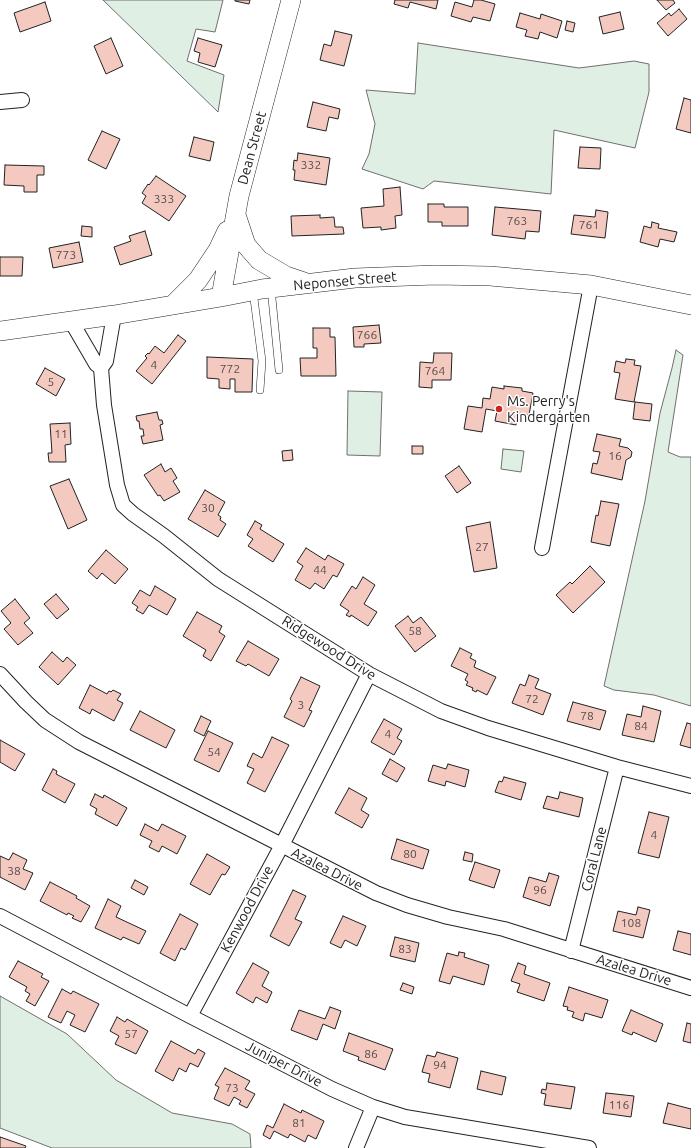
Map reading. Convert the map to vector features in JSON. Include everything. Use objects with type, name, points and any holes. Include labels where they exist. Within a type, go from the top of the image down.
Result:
[{"type":"main road","name":"Dean Street","points":[[221,298],[239,196],[291,0]]},
{"type":"main road","points":[[236,214],[246,245],[259,260],[286,276],[309,283]]},
{"type":"main road","points":[[174,305],[201,276],[218,250],[236,214]]},
{"type":"main road","name":"Neponset Street","points":[[0,331],[114,315],[221,298],[271,288],[355,278],[435,275],[490,276],[591,285],[691,305]]},
{"type":"street","points":[[0,102],[22,100]]},
{"type":"street","points":[[542,548],[591,285]]},
{"type":"street","name":"Ridgewood Drive","points":[[114,315],[106,361],[101,368],[104,405],[117,485],[124,505],[133,514],[164,536],[218,579],[369,674],[441,711],[488,728],[617,767],[691,786]]},
{"type":"street","points":[[71,320],[96,364],[101,368]]},
{"type":"street","name":"Azalea Drive","points":[[0,674],[45,720],[79,742],[376,893],[406,905],[448,917],[504,929],[691,988]]},
{"type":"street","name":"Kenwood Drive","points":[[190,1016],[282,845],[369,674]]},
{"type":"street","name":"Coral Lane","points":[[571,951],[617,767]]},
{"type":"street","name":"Juniper Drive","points":[[0,916],[332,1089],[374,1107],[405,1117],[589,1148]]},
{"type":"street","points":[[356,1148],[374,1107]]},
{"type":"lane","points":[[271,288],[279,370]]},
{"type":"lane","points":[[253,291],[262,361],[260,390]]},
{"type":"green space","points":[[103,0],[223,0],[215,32],[196,29],[187,61],[224,75],[218,112]]},
{"type":"green space","points":[[418,43],[579,68],[634,61],[649,64],[649,92],[635,148],[554,130],[551,194],[434,181],[423,189],[362,169],[369,154],[375,124],[366,90],[415,94]]},
{"type":"green space","points":[[676,350],[683,355],[668,452],[680,457],[691,457],[691,706],[654,695],[614,690],[604,686],[645,501],[660,413]]},
{"type":"green space","points":[[348,391],[382,392],[380,456],[347,455]]},
{"type":"green space","points":[[503,449],[524,451],[521,472],[501,469]]},
{"type":"green space","points":[[0,996],[67,1034],[116,1080],[172,1113],[232,1124],[250,1134],[251,1148],[52,1148],[0,1128]]},
{"type":"building","points":[[235,0],[250,0],[249,4]]},
{"type":"building","points":[[395,0],[438,0],[436,9],[410,2],[408,8],[394,4]]},
{"type":"building","points":[[474,0],[481,0],[495,4],[490,21],[473,17],[471,22],[451,16],[455,2],[472,7]]},
{"type":"building","points":[[657,0],[673,0],[675,3],[666,10]]},
{"type":"building","points":[[45,2],[51,21],[20,32],[14,13]]},
{"type":"building","points":[[679,9],[687,19],[668,36],[657,23],[669,13],[671,16]]},
{"type":"building","points":[[620,12],[624,29],[603,34],[599,17]]},
{"type":"building","points":[[520,13],[540,19],[541,14],[562,21],[557,38],[540,32],[538,39],[525,36],[527,30],[516,27]]},
{"type":"building","points":[[567,21],[575,23],[573,32],[565,30]]},
{"type":"building","points":[[335,31],[352,35],[344,66],[320,60],[324,44],[331,46]]},
{"type":"building","points":[[111,38],[123,66],[106,74],[94,46]]},
{"type":"building","points":[[198,38],[222,45],[215,67],[198,62],[200,53],[194,51]]},
{"type":"building","points":[[684,98],[691,100],[691,133],[676,129]]},
{"type":"building","points":[[313,102],[340,109],[338,119],[329,117],[326,131],[307,127]]},
{"type":"building","points":[[102,131],[120,139],[106,169],[88,160]]},
{"type":"building","points":[[194,137],[214,142],[210,161],[189,156]]},
{"type":"building","points":[[580,147],[601,148],[600,169],[578,168]]},
{"type":"building","points":[[298,153],[330,158],[326,185],[294,180],[294,160],[297,161]]},
{"type":"building","points":[[5,165],[44,166],[44,175],[37,175],[37,192],[24,192],[24,186],[4,185]]},
{"type":"building","points":[[156,176],[186,196],[169,221],[142,203],[146,196],[142,193]]},
{"type":"building","points":[[400,187],[402,215],[395,216],[396,228],[381,230],[381,227],[363,228],[361,208],[384,206],[383,189]]},
{"type":"building","points":[[428,204],[444,204],[444,207],[468,207],[468,226],[442,226],[442,222],[428,222]]},
{"type":"building","points":[[495,207],[541,211],[539,232],[526,231],[525,239],[492,235]]},
{"type":"building","points":[[596,210],[608,212],[605,238],[571,234],[574,215],[595,217]]},
{"type":"building","points":[[320,215],[320,218],[334,217],[335,227],[343,227],[344,234],[292,236],[291,216]]},
{"type":"building","points":[[652,222],[659,224],[658,228],[677,232],[674,242],[660,239],[658,247],[640,242],[644,226],[651,228]]},
{"type":"building","points":[[82,226],[92,227],[92,237],[81,236]]},
{"type":"building","points":[[145,231],[152,255],[120,265],[114,247],[131,241],[129,236]]},
{"type":"building","points":[[79,242],[83,262],[53,268],[49,248]]},
{"type":"building","points":[[0,257],[23,257],[22,276],[0,276]]},
{"type":"building","points":[[379,325],[381,343],[364,344],[364,347],[354,347],[353,327]]},
{"type":"building","points":[[313,328],[330,328],[330,337],[335,337],[336,376],[301,376],[300,358],[317,358],[317,348],[313,348]]},
{"type":"building","points":[[178,335],[186,341],[152,384],[136,371],[147,358],[145,356],[148,353],[149,354],[155,346],[164,353]]},
{"type":"building","points":[[434,353],[452,353],[451,380],[432,380],[432,388],[419,387],[420,362],[433,363]]},
{"type":"building","points":[[207,357],[253,359],[252,392],[235,392],[235,379],[230,379],[230,389],[219,388],[219,379],[207,378]]},
{"type":"building","points":[[626,359],[635,360],[634,365],[641,366],[634,402],[615,399],[620,373],[614,372],[616,361],[625,363]]},
{"type":"building","points":[[45,368],[65,379],[56,396],[36,384]]},
{"type":"building","name":"Ms. Perry's Kindergarten","points":[[504,386],[522,388],[522,391],[533,393],[529,415],[518,413],[516,425],[495,421],[497,411],[486,409],[482,432],[464,429],[468,406],[482,408],[483,398],[490,399],[492,387],[504,389]]},
{"type":"building","points":[[635,402],[652,404],[650,421],[633,419]]},
{"type":"building","points":[[157,412],[159,420],[162,420],[163,424],[160,425],[163,440],[143,444],[141,436],[144,436],[143,429],[140,429],[139,421],[137,421],[136,416]]},
{"type":"building","points":[[70,423],[71,444],[65,445],[66,462],[49,462],[48,453],[52,453],[50,424]]},
{"type":"building","points":[[597,434],[621,439],[619,446],[628,448],[632,452],[631,457],[626,460],[622,480],[591,473],[593,463],[597,464],[600,452],[593,451]]},
{"type":"building","points":[[412,446],[423,446],[423,454],[412,454]]},
{"type":"building","points":[[292,450],[293,460],[283,461],[282,451]]},
{"type":"building","points":[[161,464],[165,472],[171,468],[177,478],[173,481],[180,492],[164,501],[160,495],[158,496],[144,475]]},
{"type":"building","points":[[459,466],[471,483],[457,493],[445,476]]},
{"type":"building","points":[[69,479],[87,520],[68,529],[50,486]]},
{"type":"building","points":[[205,490],[225,502],[218,515],[221,517],[220,520],[226,524],[218,537],[188,519]]},
{"type":"building","points":[[601,501],[619,504],[610,546],[591,542],[596,515],[598,516]]},
{"type":"building","points":[[255,521],[262,525],[260,529],[284,544],[273,562],[248,546],[253,539],[247,535]]},
{"type":"building","points":[[490,522],[497,568],[474,572],[466,527]]},
{"type":"building","points":[[306,548],[325,560],[328,555],[344,564],[337,577],[333,575],[324,589],[315,583],[310,589],[295,580],[303,566],[297,562]]},
{"type":"building","points":[[106,550],[128,569],[115,584],[102,573],[97,579],[88,571]]},
{"type":"building","points":[[590,566],[605,582],[573,613],[556,595],[570,582],[572,584]]},
{"type":"building","points":[[363,577],[375,585],[364,604],[377,612],[368,626],[351,615],[350,617],[346,615],[349,611],[340,605],[352,586],[356,589]]},
{"type":"building","points":[[155,586],[176,599],[167,615],[149,605],[143,614],[136,610],[138,607],[132,603],[140,590],[150,596]]},
{"type":"building","points":[[56,594],[69,609],[57,619],[44,604]]},
{"type":"building","points":[[15,599],[30,618],[24,623],[33,633],[18,645],[4,629],[11,623],[1,611]]},
{"type":"building","points":[[197,612],[222,626],[219,632],[225,636],[211,661],[203,656],[206,650],[183,636]]},
{"type":"building","points":[[408,616],[413,623],[421,617],[436,636],[415,652],[395,626]]},
{"type":"building","points":[[248,641],[279,659],[269,676],[248,664],[246,666],[236,661]]},
{"type":"building","points":[[460,648],[472,654],[470,658],[476,661],[474,667],[496,677],[487,695],[477,690],[476,692],[472,690],[473,688],[466,685],[468,682],[465,680],[468,674],[451,666]]},
{"type":"building","points":[[52,652],[63,662],[67,657],[76,665],[58,685],[39,667]]},
{"type":"building","points":[[529,675],[539,679],[535,688],[551,694],[543,715],[512,703],[520,684],[525,686]]},
{"type":"building","points":[[301,677],[320,686],[309,710],[312,711],[304,727],[284,717],[292,701],[290,699]]},
{"type":"building","points":[[90,685],[107,694],[109,691],[111,692],[113,690],[121,694],[117,700],[123,703],[114,721],[92,709],[90,714],[79,708]]},
{"type":"building","points":[[573,702],[606,711],[600,730],[567,721]]},
{"type":"building","points":[[643,706],[661,711],[654,742],[622,735],[627,714],[641,717]]},
{"type":"building","points":[[140,711],[175,730],[166,748],[130,730]]},
{"type":"building","points":[[201,716],[211,721],[204,736],[194,731]]},
{"type":"building","points":[[384,719],[402,729],[397,738],[402,741],[394,755],[371,742]]},
{"type":"building","points":[[687,723],[691,724],[691,748],[680,745]]},
{"type":"building","points":[[208,731],[233,743],[219,772],[194,760]]},
{"type":"building","points":[[272,737],[289,745],[265,792],[247,783],[254,769],[247,766],[253,753],[262,758]]},
{"type":"building","points":[[0,740],[25,754],[15,771],[0,762]]},
{"type":"building","points":[[390,759],[405,768],[397,782],[382,774]]},
{"type":"building","points":[[448,764],[469,770],[465,787],[446,781],[445,786],[428,781],[433,765],[446,769]]},
{"type":"building","points":[[53,769],[57,771],[56,774],[75,784],[65,803],[42,790]]},
{"type":"building","points":[[504,777],[526,783],[521,800],[495,792],[499,781],[502,782]]},
{"type":"building","points":[[349,788],[367,798],[361,810],[369,815],[362,828],[335,813]]},
{"type":"building","points":[[560,792],[583,798],[579,817],[543,808],[547,796],[558,799]]},
{"type":"building","points":[[95,794],[103,798],[104,795],[127,808],[117,826],[95,814],[97,809],[90,805]]},
{"type":"building","points":[[649,812],[669,817],[659,858],[638,853]]},
{"type":"building","points":[[145,824],[158,831],[162,824],[186,836],[177,854],[162,846],[159,852],[149,847],[152,841],[140,835]]},
{"type":"building","points":[[397,839],[429,850],[423,869],[391,859]]},
{"type":"building","points":[[465,852],[473,854],[472,862],[463,860]]},
{"type":"building","points":[[13,853],[27,860],[23,869],[33,873],[25,890],[0,877],[0,856],[9,860]]},
{"type":"building","points":[[207,854],[230,867],[225,875],[222,874],[210,895],[190,884]]},
{"type":"building","points":[[475,862],[500,870],[494,888],[469,880]]},
{"type":"building","points":[[549,873],[559,876],[550,906],[523,897],[529,877],[546,882]]},
{"type":"building","points":[[135,880],[148,887],[144,895],[131,888]]},
{"type":"building","points":[[50,882],[77,896],[76,898],[90,906],[81,922],[72,918],[74,916],[68,913],[67,915],[40,901]]},
{"type":"building","points":[[293,890],[306,896],[295,919],[302,922],[289,946],[270,936]]},
{"type":"building","points":[[108,899],[121,906],[116,917],[146,931],[139,944],[123,937],[121,940],[95,928]]},
{"type":"building","points":[[638,907],[650,910],[643,938],[613,931],[618,911],[636,915]]},
{"type":"building","points":[[180,914],[198,924],[185,950],[181,948],[175,961],[160,953]]},
{"type":"building","points":[[343,916],[366,926],[357,946],[345,940],[341,948],[330,943]]},
{"type":"building","points":[[678,931],[691,934],[691,955],[673,950]]},
{"type":"building","points":[[395,937],[419,943],[415,962],[390,956]]},
{"type":"building","points":[[459,952],[465,953],[464,957],[489,965],[484,985],[453,976],[450,984],[439,981],[447,953],[458,956]]},
{"type":"building","points":[[18,961],[43,974],[41,977],[49,981],[35,1006],[26,1001],[30,994],[25,991],[27,987],[9,977]]},
{"type":"building","points":[[253,963],[269,972],[262,986],[272,992],[267,1003],[256,997],[253,1003],[236,993]]},
{"type":"building","points":[[518,963],[526,966],[524,974],[550,983],[544,1001],[517,992],[520,984],[511,981]]},
{"type":"building","points":[[403,983],[414,987],[412,994],[400,990]]},
{"type":"building","points":[[569,987],[608,1000],[602,1018],[585,1013],[583,1021],[572,1017],[574,1012],[567,1010],[568,1007],[563,1006]]},
{"type":"building","points":[[62,989],[71,994],[73,991],[99,1004],[85,1032],[70,1025],[75,1015],[67,1011],[61,1023],[48,1017]]},
{"type":"building","points":[[330,1007],[341,1011],[335,1029],[323,1024],[317,1040],[291,1030],[299,1010],[325,1019]]},
{"type":"building","points":[[631,1010],[663,1024],[656,1042],[633,1032],[632,1035],[622,1031]]},
{"type":"building","points":[[117,1017],[125,1022],[127,1019],[148,1031],[136,1054],[115,1044],[119,1036],[110,1031]]},
{"type":"building","points":[[687,1023],[691,1024],[691,1043],[683,1041]]},
{"type":"building","points":[[349,1033],[393,1049],[385,1070],[358,1060],[359,1057],[343,1051]]},
{"type":"building","points":[[171,1041],[195,1054],[198,1049],[205,1053],[198,1067],[190,1063],[186,1072],[179,1068],[173,1081],[155,1071]]},
{"type":"building","points":[[437,1052],[458,1058],[450,1088],[428,1082],[430,1074],[422,1072],[427,1055],[435,1057]]},
{"type":"building","points":[[225,1068],[250,1081],[245,1089],[255,1094],[247,1108],[239,1104],[241,1101],[234,1097],[229,1106],[214,1099],[219,1087],[215,1085]]},
{"type":"building","points":[[481,1071],[506,1077],[502,1095],[477,1089]]},
{"type":"building","points":[[547,1083],[575,1087],[571,1109],[544,1105],[546,1094],[541,1093],[542,1089],[546,1090]]},
{"type":"building","points":[[606,1093],[634,1096],[631,1117],[603,1113]]},
{"type":"building","points":[[668,1103],[691,1109],[691,1129],[663,1123]]},
{"type":"building","points":[[284,1104],[301,1113],[302,1110],[324,1121],[316,1139],[308,1135],[305,1142],[290,1134],[288,1138],[274,1131],[270,1139],[263,1135],[267,1125],[273,1128]]},
{"type":"building","points":[[0,1137],[26,1146],[25,1148],[0,1148]]},
{"type":"place","name":"Ms. Perry's Kindergarten","points":[[499,409]]}]
